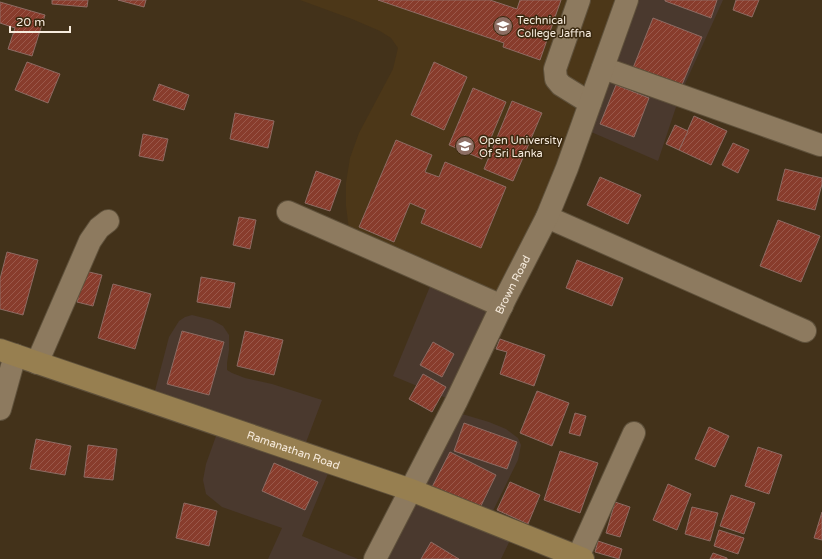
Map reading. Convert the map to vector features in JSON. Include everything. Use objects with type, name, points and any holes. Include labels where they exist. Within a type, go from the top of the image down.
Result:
[{"type":"main road","name":"Ramanathan Road","points":[[8,353],[411,490],[580,558]]},
{"type":"street","points":[[579,0],[554,69],[556,79],[561,85],[590,103]]},
{"type":"street","name":"Brown Road","points":[[375,559],[456,402],[547,217],[567,168],[627,0]]},
{"type":"street","points":[[603,68],[820,145]]},
{"type":"street","points":[[288,212],[502,306]]},
{"type":"street","points":[[547,217],[805,331]]},
{"type":"street","points":[[37,363],[90,241],[99,228],[108,221]]},
{"type":"street","points":[[0,409],[8,353]]},
{"type":"street","points":[[580,558],[634,433]]},
{"type":"shaded area","name":"Open University Of Sri Lanka","points":[[300,0],[627,0],[505,299],[349,229],[346,206],[346,183],[350,158],[359,133],[393,69],[398,48],[391,38],[380,31]]},
{"type":"shaded area","points":[[627,0],[723,0],[680,95],[658,161],[582,128]]},
{"type":"shaded area","points":[[436,272],[505,299],[456,402],[393,376]]},
{"type":"shaded area","points":[[192,315],[212,320],[223,326],[229,335],[227,370],[245,378],[272,384],[322,400],[302,453],[332,464],[302,536],[358,559],[268,559],[282,528],[222,507],[206,494],[203,480],[206,464],[220,425],[152,402],[169,337],[179,321]]},
{"type":"shaded area","points":[[452,411],[489,422],[506,429],[518,438],[521,445],[518,460],[488,521],[514,532],[501,559],[375,559]]},
{"type":"building","points":[[52,0],[88,0],[87,7],[52,4]]},
{"type":"building","points":[[118,0],[146,0],[144,7]]},
{"type":"building","name":"Technical College Jaffna","points":[[378,0],[490,0],[517,9],[520,0],[561,0],[540,60],[503,47],[504,43]]},
{"type":"building","points":[[665,0],[717,0],[711,18]]},
{"type":"building","points":[[736,0],[759,0],[752,17],[733,10]]},
{"type":"building","points":[[0,2],[45,15],[32,56],[8,49],[15,28],[0,23]]},
{"type":"building","points":[[653,18],[702,37],[681,87],[633,68]]},
{"type":"building","points":[[27,62],[60,74],[48,103],[15,90]]},
{"type":"building","points":[[434,62],[467,77],[444,130],[411,115]]},
{"type":"building","points":[[159,84],[189,95],[184,110],[153,100]]},
{"type":"building","points":[[616,85],[649,98],[634,137],[600,124]]},
{"type":"building","points":[[473,88],[506,102],[482,159],[449,145]]},
{"type":"building","points":[[512,101],[542,113],[513,181],[484,169]]},
{"type":"building","points":[[235,113],[274,121],[268,148],[230,139]]},
{"type":"building","points":[[694,116],[727,131],[711,165],[679,150]]},
{"type":"building","points":[[675,125],[688,131],[679,150],[666,144]]},
{"type":"building","points":[[143,134],[168,139],[163,161],[139,156]]},
{"type":"building","points":[[396,140],[432,155],[425,172],[439,177],[445,162],[506,187],[481,248],[421,223],[426,210],[410,203],[394,242],[359,227]]},
{"type":"building","points":[[733,143],[749,150],[738,173],[722,165]]},
{"type":"building","points":[[785,169],[822,178],[822,184],[815,210],[777,200]]},
{"type":"building","points":[[316,171],[341,180],[330,211],[305,203]]},
{"type":"building","points":[[600,177],[641,195],[628,224],[587,205]]},
{"type":"building","points":[[239,217],[256,220],[250,249],[233,245]]},
{"type":"building","points":[[778,220],[820,236],[801,282],[760,266]]},
{"type":"building","points":[[7,252],[38,260],[23,315],[0,309],[0,279]]},
{"type":"building","points":[[577,260],[623,278],[612,306],[566,288]]},
{"type":"building","points":[[85,271],[102,275],[93,306],[77,302]]},
{"type":"building","points":[[201,277],[235,283],[230,308],[197,302]]},
{"type":"building","points":[[113,284],[151,294],[135,349],[98,338]]},
{"type":"building","points":[[182,331],[224,342],[209,395],[167,384]]},
{"type":"building","points":[[245,331],[283,340],[274,375],[237,366]]},
{"type":"building","points":[[500,339],[545,355],[534,386],[500,374],[507,352],[496,349]]},
{"type":"building","points":[[433,342],[454,354],[442,377],[420,365]]},
{"type":"building","points":[[423,374],[446,387],[432,412],[409,399]]},
{"type":"building","points":[[537,391],[569,403],[552,446],[520,433]]},
{"type":"building","points":[[575,413],[586,416],[580,436],[569,433]]},
{"type":"building","points":[[464,423],[517,442],[507,469],[454,451]]},
{"type":"building","points":[[709,427],[729,436],[715,467],[695,459]]},
{"type":"building","points":[[36,439],[71,446],[65,475],[30,469]]},
{"type":"building","points":[[88,445],[117,449],[113,480],[84,477]]},
{"type":"building","points":[[758,447],[782,455],[769,494],[745,486]]},
{"type":"building","points":[[560,451],[598,463],[580,513],[544,500]]},
{"type":"building","points":[[450,452],[496,475],[478,512],[431,489]]},
{"type":"building","points":[[274,463],[318,482],[305,510],[262,491]]},
{"type":"building","points":[[510,482],[540,495],[528,524],[497,510]]},
{"type":"building","points":[[668,484],[691,494],[677,530],[653,520]]},
{"type":"building","points":[[731,495],[755,503],[744,534],[720,526]]},
{"type":"building","points":[[615,502],[630,507],[620,537],[606,533]]},
{"type":"building","points":[[184,503],[217,511],[209,546],[176,538]]},
{"type":"building","points":[[692,507],[718,513],[710,541],[685,534]]},
{"type":"building","points":[[822,512],[822,540],[814,538]]},
{"type":"building","points":[[719,530],[744,538],[738,554],[714,546]]},
{"type":"building","points":[[598,541],[622,549],[619,559],[595,552]]},
{"type":"building","points":[[431,542],[459,559],[421,559]]},
{"type":"building","points":[[713,553],[727,558],[727,559],[710,559]]},
{"type":"place","name":"Technical College Jaffna","points":[[503,26]]},
{"type":"place","name":"Open University Of Sri Lanka","points":[[465,146]]}]
